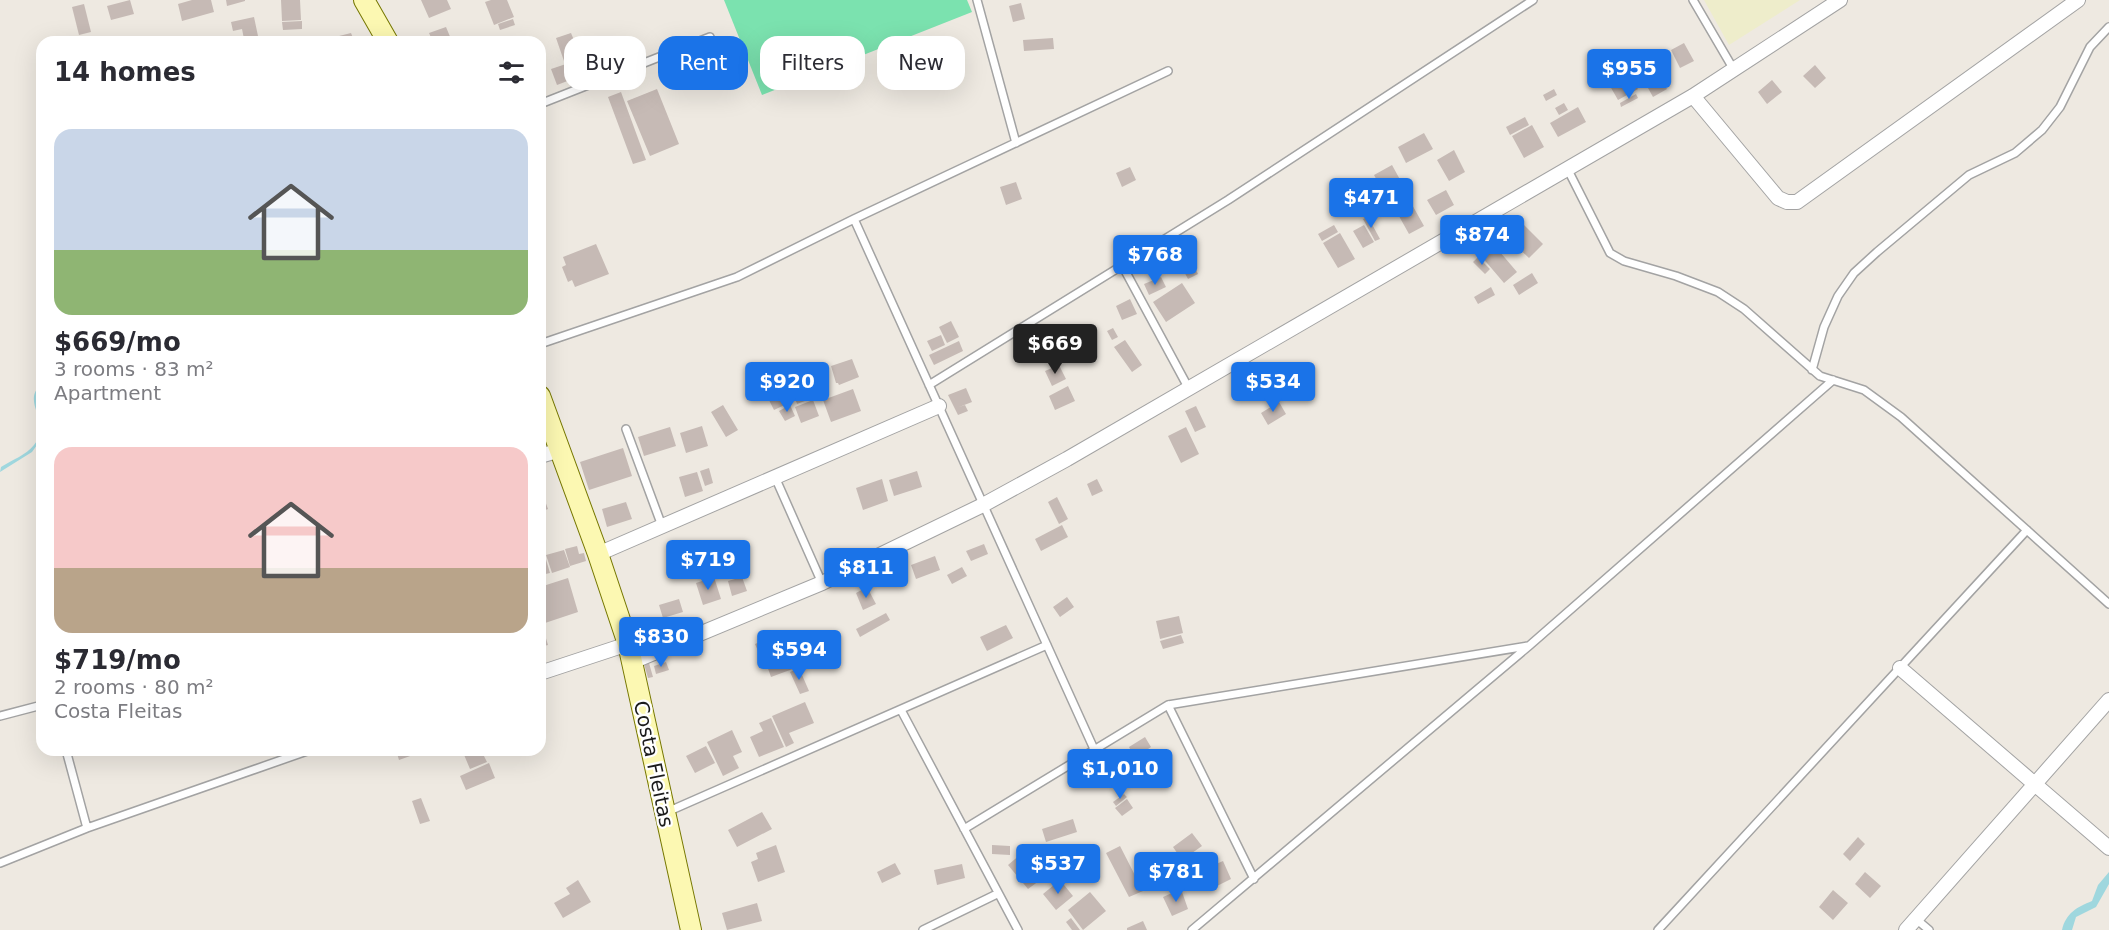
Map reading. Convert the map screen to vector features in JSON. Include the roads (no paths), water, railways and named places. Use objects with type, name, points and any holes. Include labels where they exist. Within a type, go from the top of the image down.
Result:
[{"type":"main road","points":[[364,0],[385,36]]},
{"type":"main road","name":"Costa Fleitas","points":[[546,412],[598,554],[630,653],[691,930]]},
{"type":"street","points":[[546,672],[630,653],[822,583],[983,504],[1189,389],[1693,96],[1840,0]]},
{"type":"street","points":[[1693,96],[1778,198],[1786,202],[1797,202],[2078,0]]},
{"type":"street","points":[[598,554],[939,406]]},
{"type":"street","points":[[546,454],[560,450]]},
{"type":"street","points":[[1900,668],[2109,848]]},
{"type":"street","points":[[1911,925],[2109,700]]},
{"type":"lane","points":[[977,0],[1016,143]]},
{"type":"lane","points":[[929,385],[1228,200],[1533,0]]},
{"type":"lane","points":[[1694,0],[1734,70]]},
{"type":"lane","points":[[1812,370],[1824,327],[1838,296],[1854,273],[1969,175],[2015,153],[2042,130],[2060,107],[2090,47],[2109,27]]},
{"type":"lane","points":[[546,103],[658,58]]},
{"type":"lane","points":[[546,342],[737,277],[854,219],[1168,71]]},
{"type":"lane","points":[[1567,168],[1610,253],[1641,267],[1676,276],[1718,292],[1744,309],[1820,376],[1864,390],[1892,410],[2109,604]]},
{"type":"lane","points":[[854,219],[1094,749]]},
{"type":"lane","points":[[1122,265],[1189,389]]},
{"type":"lane","points":[[1192,930],[1530,645],[1833,381]]},
{"type":"lane","points":[[626,429],[662,526]]},
{"type":"lane","points":[[775,477],[822,583]]},
{"type":"lane","points":[[1658,930],[2027,530]]},
{"type":"lane","points":[[664,813],[1047,645]]},
{"type":"lane","points":[[964,829],[1168,705],[1530,645]]},
{"type":"lane","points":[[1168,705],[1254,879]]},
{"type":"lane","points":[[0,716],[36,707]]},
{"type":"lane","points":[[901,710],[1018,930]]},
{"type":"lane","points":[[68,756],[87,828]]},
{"type":"lane","points":[[0,863],[87,828],[293,756]]},
{"type":"lane","points":[[923,930],[998,894]]},
{"type":"lane","points":[[1911,925],[1929,930]]},
{"type":"water","points":[[36,442],[32,452],[0,472],[1,467],[23,455]]},
{"type":"water","points":[[2109,872],[2109,884],[2096,907],[2076,917],[2072,930],[2062,930],[2066,919],[2073,911],[2092,901],[2098,885]]}]
